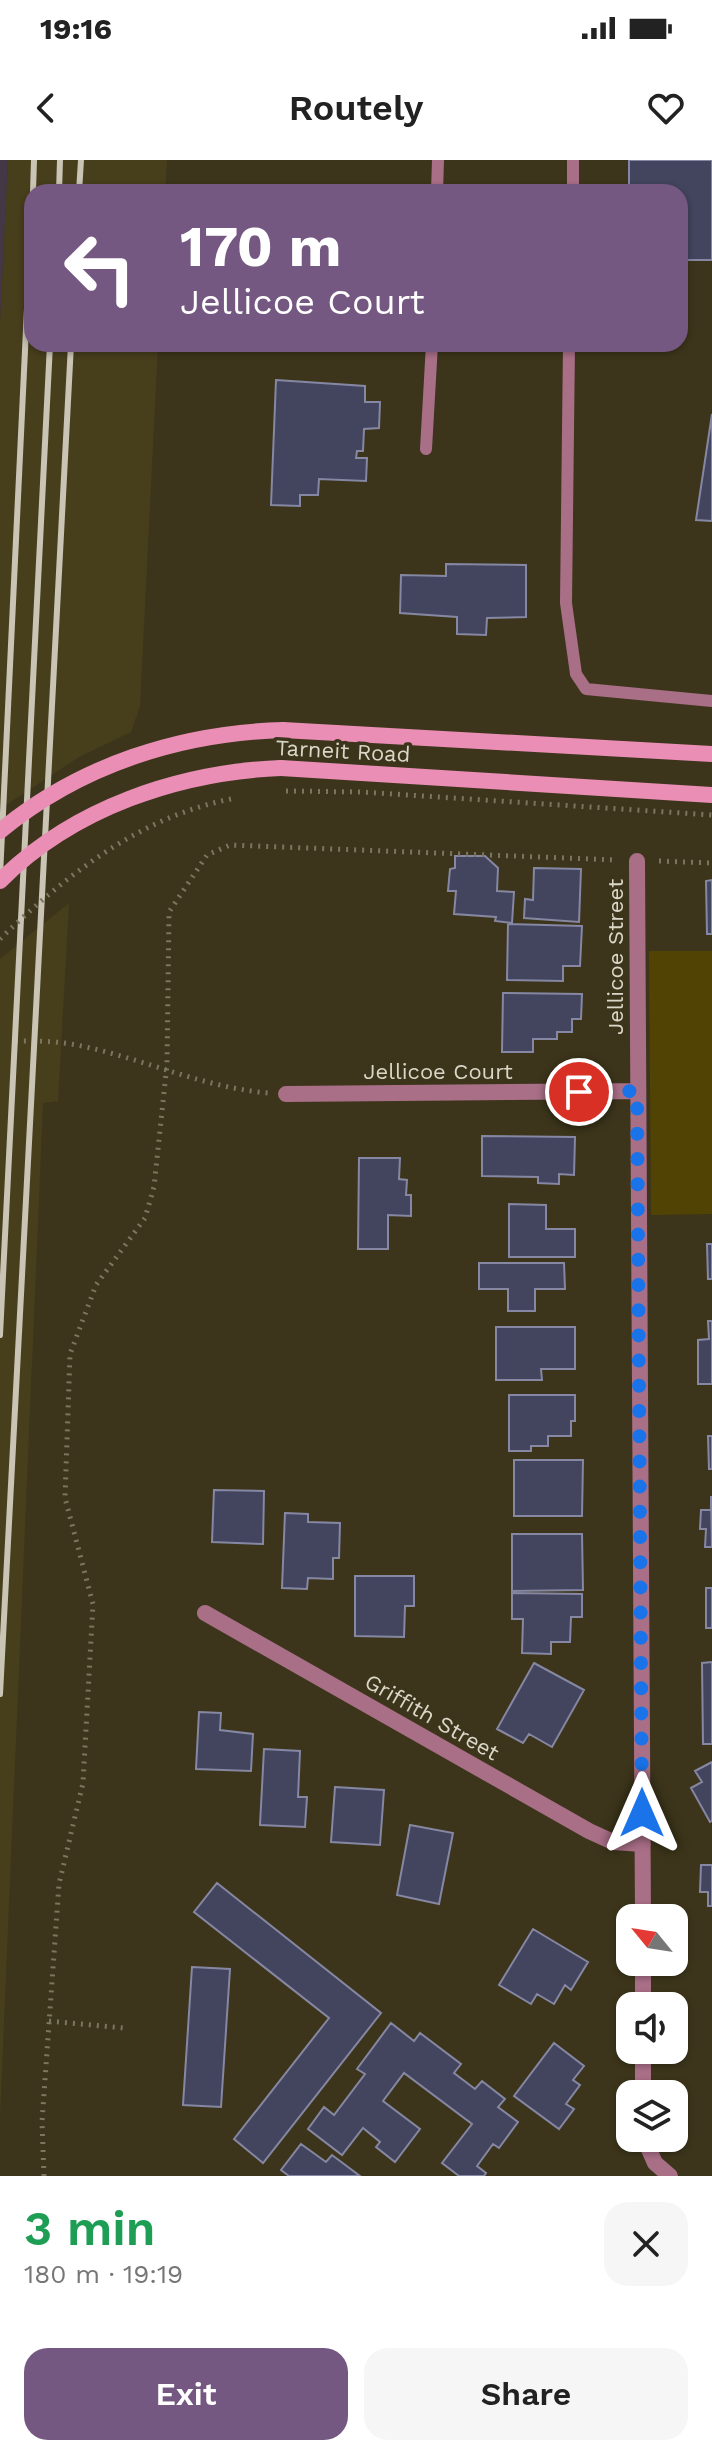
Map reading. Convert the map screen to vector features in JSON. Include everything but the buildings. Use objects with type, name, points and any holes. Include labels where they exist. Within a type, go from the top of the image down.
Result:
[{"type":"main road","name":"Tarneit Road","points":[[0,831],[52,793],[95,770],[142,753],[201,739],[283,730],[712,754]]},
{"type":"main road","name":"Tarneit Road","points":[[0,881],[43,845],[82,820],[170,785],[215,775],[281,768],[712,795]]},
{"type":"street","name":"Jellicoe Street","points":[[637,861],[643,1904]]},
{"type":"street","name":"Jellicoe Court","points":[[286,1094],[637,1091]]},
{"type":"street","name":"Griffith Street","points":[[205,1613],[589,1831],[613,1842],[643,1844]]},
{"type":"street","points":[[650,2152],[655,2163],[670,2176]]},
{"type":"lane","points":[[437,184],[438,160]]},
{"type":"lane","points":[[573,160],[573,184]]},
{"type":"lane","points":[[426,449],[432,352]]},
{"type":"lane","points":[[569,352],[566,603],[576,674],[586,689],[712,701]]},
{"type":"path","points":[[274,791],[362,792],[712,815]]},
{"type":"path","points":[[0,939],[76,870],[123,841],[202,804],[245,796]]},
{"type":"path","points":[[44,2176],[42,2122],[59,1884],[83,1783],[93,1604],[65,1498],[70,1354],[96,1285],[145,1218],[154,1187],[166,1072],[169,912],[207,855],[230,845],[712,863]]},
{"type":"path","points":[[16,1041],[69,1044],[209,1084],[286,1094]]},
{"type":"path","points":[[49,2021],[124,2028]]},
{"type":"shaded area","points":[[0,160],[8,160],[0,321]]},
{"type":"shaded area","points":[[8,160],[167,160],[166,184],[24,184],[24,352],[158,352],[140,706],[131,732],[79,757],[0,809],[0,321]]},
{"type":"shaded area","points":[[69,903],[58,1101],[43,1103],[0,2116],[0,959]]},
{"type":"shaded area","points":[[649,951],[712,951],[712,1214],[651,1215]]},
{"type":"railway","points":[[33,184],[34,160]]},
{"type":"railway","points":[[59,184],[60,160]]},
{"type":"railway","points":[[80,184],[81,160]]},
{"type":"railway","points":[[0,876],[25,352]]},
{"type":"railway","points":[[0,1335],[50,352]]},
{"type":"railway","points":[[0,1694],[71,352]]},
{"type":"route","points":[[579,1092],[637,1091],[642,1813]]}]
